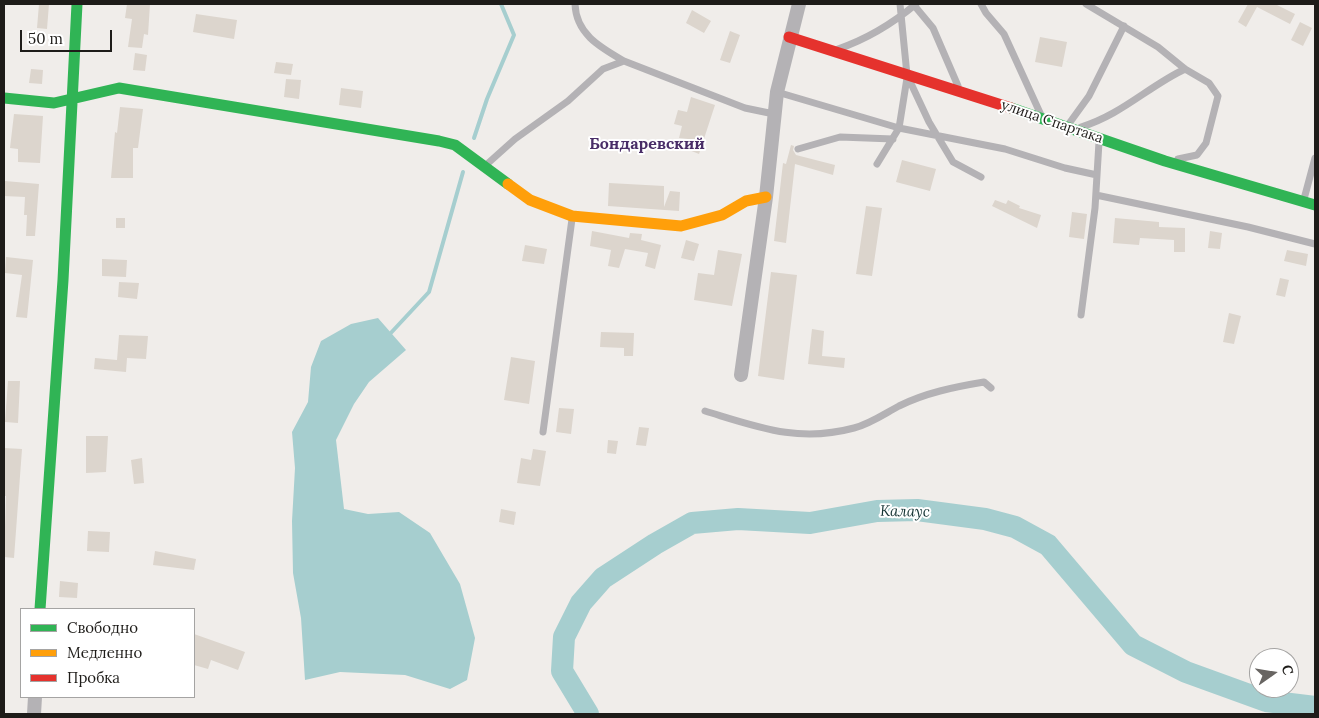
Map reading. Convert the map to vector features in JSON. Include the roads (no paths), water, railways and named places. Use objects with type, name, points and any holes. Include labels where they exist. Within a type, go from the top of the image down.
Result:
[{"type":"street","points":[[40,608],[67,209],[70,101],[77,4]]},
{"type":"street","points":[[741,375],[766,197],[774,114],[789,37],[799,4]]},
{"type":"street","name":"улица Спартака","points":[[789,37],[830,52],[960,91],[1165,161],[1315,205]]},
{"type":"street","points":[[4,98],[54,103],[70,101],[119,88],[439,141],[455,145],[530,200],[572,216],[682,226],[722,215],[746,201],[766,197]]},
{"type":"street","points":[[34,714],[35,698]]},
{"type":"lane","points":[[575,4],[575,14],[587,36],[600,47],[624,61],[746,108],[774,114]]},
{"type":"lane","points":[[877,164],[899,128],[906,100],[908,75],[900,4]]},
{"type":"lane","points":[[830,52],[854,43],[902,16],[914,4],[933,28],[960,91]]},
{"type":"lane","points":[[981,4],[986,13],[1004,34],[1042,119]]},
{"type":"lane","points":[[1086,4],[1158,47],[1185,69],[1209,83],[1218,96],[1206,143],[1197,155],[1165,161]]},
{"type":"lane","points":[[1070,128],[1089,96],[1124,26]]},
{"type":"lane","points":[[484,166],[515,139],[568,101],[603,69],[624,61]]},
{"type":"lane","points":[[1070,128],[1104,120],[1165,78],[1185,69]]},
{"type":"lane","points":[[908,75],[935,134],[953,162],[981,177]]},
{"type":"lane","points":[[778,92],[899,128],[1005,149],[1065,168],[1097,175]]},
{"type":"lane","points":[[798,148],[840,137],[892,139]]},
{"type":"lane","points":[[1081,315],[1096,195],[1099,138]]},
{"type":"lane","points":[[1303,202],[1315,158]]},
{"type":"lane","points":[[1096,195],[1239,225],[1315,244]]},
{"type":"lane","points":[[543,432],[572,216]]},
{"type":"lane","points":[[704,411],[795,436],[824,434],[856,428],[920,397],[946,389],[984,382],[991,388]]},
{"type":"water","points":[[378,318],[406,350],[369,382],[354,404],[336,440],[344,509],[368,514],[399,512],[430,533],[460,584],[475,638],[467,680],[450,689],[405,675],[340,672],[305,680],[301,618],[293,573],[292,521],[295,468],[292,432],[308,402],[311,367],[321,341],[351,324]]},
{"type":"waterway","points":[[474,138],[487,99],[514,35],[501,4]]},
{"type":"waterway","points":[[388,336],[429,292],[463,172]]},
{"type":"waterway","name":"Калаус","points":[[588,714],[562,671],[564,637],[581,603],[603,578],[655,544],[692,523],[738,519],[810,523],[877,511],[917,510],[985,519],[1015,527],[1048,545],[1133,645],[1186,672],[1266,701],[1315,707]]},
{"type":"district","name":"Бондаревский","points":[[647,144]]}]
